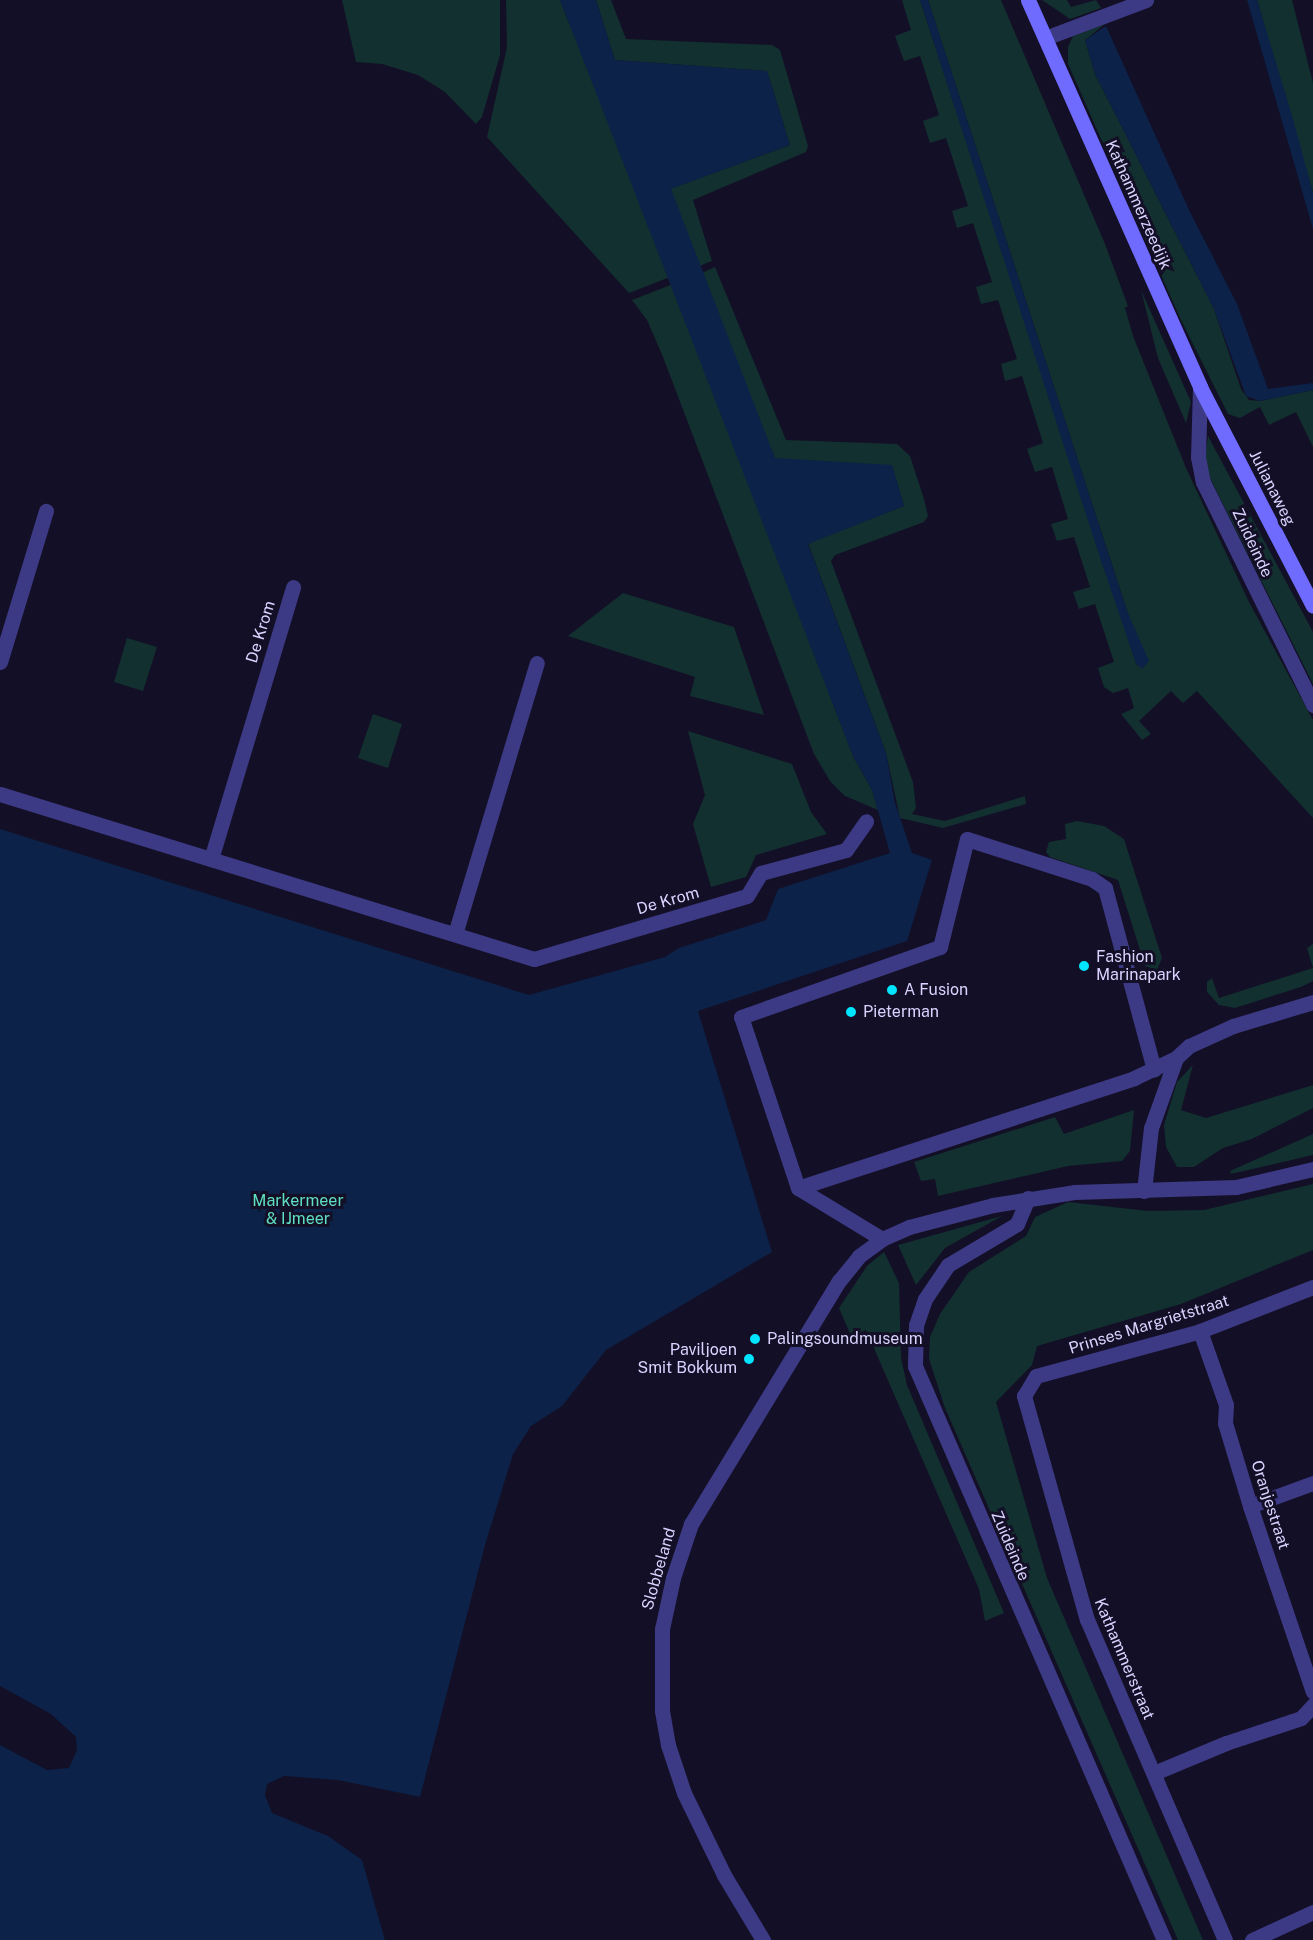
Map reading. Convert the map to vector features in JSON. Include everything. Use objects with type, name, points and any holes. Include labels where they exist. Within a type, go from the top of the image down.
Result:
[{"type":"main road","name":"Kathammerzeedijk","points":[[1028,0],[1200,387]]},
{"type":"main road","name":"Julianaweg","points":[[1200,387],[1313,606]]},
{"type":"street","points":[[1045,38],[1146,0]]},
{"type":"street","name":"Zuideinde","points":[[1200,387],[1198,457],[1203,482],[1313,705]]},
{"type":"street","points":[[0,662],[46,511]]},
{"type":"street","name":"De Krom","points":[[211,859],[293,587]]},
{"type":"street","points":[[455,934],[537,663]]},
{"type":"street","name":"De Krom","points":[[0,794],[534,959],[747,897],[761,873],[846,850],[866,821]]},
{"type":"street","points":[[882,1239],[798,1188],[741,1017],[940,947],[967,839],[1092,879],[1105,888],[1154,1069]]},
{"type":"street","points":[[798,1188],[1154,1069],[1176,1058],[1189,1046],[1233,1026],[1313,1002]]},
{"type":"street","points":[[1144,1191],[1151,1128],[1176,1058]]},
{"type":"street","points":[[1028,1198],[1236,1187],[1313,1169]]},
{"type":"street","name":"Zuideinde","points":[[1028,1198],[1017,1224],[1000,1237],[948,1265],[925,1299],[916,1325],[915,1366],[1164,1940]]},
{"type":"street","name":"Slobbeland","points":[[763,1940],[724,1875],[684,1793],[668,1744],[662,1711],[662,1629],[673,1578],[691,1524],[839,1281],[859,1256],[882,1239],[909,1227],[1028,1198]]},
{"type":"street","name":"Prinses Margrietstraat","points":[[1029,1382],[1036,1376],[1200,1331],[1313,1287]]},
{"type":"street","name":"Oranjestraat","points":[[1200,1331],[1226,1405],[1225,1423],[1250,1506],[1313,1690]]},
{"type":"street","name":"Kathammerstraat","points":[[1029,1382],[1024,1396],[1026,1406],[1074,1583],[1225,1940]]},
{"type":"street","points":[[1250,1506],[1313,1483]]},
{"type":"street","points":[[1154,1773],[1226,1743],[1301,1718],[1313,1705]]},
{"type":"street","points":[[1252,1940],[1313,1912]]},
{"type":"green space","points":[[342,0],[500,0],[500,55],[482,117],[476,124],[445,92],[418,75],[382,64],[356,62]]},
{"type":"green space","points":[[506,0],[560,0],[670,277],[629,293],[487,137],[507,47]]},
{"type":"green space","points":[[596,0],[611,0],[626,39],[772,45],[780,50],[808,146],[806,152],[693,200],[712,261],[699,266],[670,189],[790,145],[767,71],[615,60]]},
{"type":"green space","points":[[902,0],[920,0],[1138,667],[1132,626],[928,0],[1001,0],[1105,244],[1128,306],[1125,308],[1133,336],[1186,468],[1249,602],[1313,720],[1313,818],[1197,691],[1183,703],[1171,691],[1139,721],[1151,734],[1142,740],[1121,714],[1134,708],[1128,688],[1113,693],[1104,687],[1098,668],[1114,662],[1095,604],[1079,609],[1073,592],[1090,587],[1074,537],[1057,541],[1051,524],[1068,519],[1052,467],[1035,472],[1027,449],[1043,443],[1022,376],[1005,381],[1001,364],[1017,359],[998,300],[981,304],[976,287],[992,282],[973,223],[957,228],[952,211],[968,206],[946,138],[930,143],[923,121],[939,115],[920,56],[904,61],[895,36],[911,30]]},
{"type":"green space","points":[[1042,0],[1067,0],[1071,7],[1096,0],[1101,8],[1070,19]]},
{"type":"green space","points":[[1257,0],[1292,0],[1313,83],[1313,193]]},
{"type":"green space","points":[[1105,24],[1085,40],[1095,74],[1214,309],[1241,389],[1249,400],[1260,401],[1313,390],[1313,447],[1296,412],[1269,425],[1260,407],[1240,418],[1228,414],[1180,318],[1068,64],[1068,47],[1073,36]]},
{"type":"green space","points":[[715,267],[786,440],[897,444],[910,456],[928,516],[924,522],[835,555],[831,561],[913,782],[916,808],[912,814],[945,821],[1025,796],[1026,804],[943,828],[900,818],[886,753],[808,543],[904,506],[892,466],[775,459],[702,273]]},
{"type":"green space","points":[[673,284],[853,756],[872,790],[878,810],[845,796],[830,781],[814,754],[663,357],[647,320],[632,300]]},
{"type":"green space","points":[[1141,290],[1191,402],[1186,423],[1158,358]]},
{"type":"green space","points":[[1208,436],[1313,632],[1313,684],[1209,476],[1205,459]]},
{"type":"green space","points":[[623,593],[734,627],[764,715],[690,696],[695,677],[568,636]]},
{"type":"green space","points":[[127,638],[157,647],[143,691],[114,682]]},
{"type":"green space","points":[[373,714],[402,724],[388,768],[358,758]]},
{"type":"green space","points":[[688,731],[792,764],[811,812],[827,834],[756,855],[746,877],[711,887],[693,824],[705,795]]},
{"type":"green space","points":[[1077,821],[1104,826],[1124,839],[1162,958],[1157,970],[1145,966],[1118,880],[1050,857],[1046,852],[1049,842],[1066,839],[1065,824]]},
{"type":"green space","points":[[1313,944],[1313,968],[1307,948]]},
{"type":"green space","points":[[1313,968],[1313,981],[1235,1008],[1219,1005],[1207,992],[1207,982],[1212,978],[1219,998]]},
{"type":"green space","points":[[1193,1065],[1181,1110],[1206,1118],[1313,1085],[1313,1108],[1252,1139],[1223,1148],[1194,1167],[1177,1167],[1166,1147],[1164,1125],[1177,1082]]},
{"type":"green space","points":[[1134,1110],[1130,1151],[1122,1161],[1068,1166],[938,1196],[935,1179],[921,1181],[914,1162],[1055,1117],[1064,1134]]},
{"type":"green space","points":[[1313,1134],[1313,1155],[1231,1174],[1230,1171]]},
{"type":"green space","points":[[1313,1184],[1313,1250],[1181,1304],[1037,1346],[1032,1365],[996,1402],[1047,1578],[1203,1940],[1178,1940],[945,1408],[929,1359],[930,1337],[940,1314],[969,1272],[1026,1236],[1035,1217],[1068,1202],[1148,1211],[1204,1210]]},
{"type":"green space","points":[[1002,1216],[945,1248],[916,1285],[898,1245]]},
{"type":"green space","points":[[884,1252],[899,1283],[901,1358],[907,1385],[1004,1613],[985,1621],[979,1589],[866,1330],[851,1336],[839,1308],[867,1266]]},
{"type":"water","name":"Markermeer & IJmeer","points":[[560,0],[596,0],[615,60],[767,71],[790,145],[671,189],[775,458],[892,465],[904,506],[808,544],[886,753],[895,803],[912,853],[932,860],[907,941],[698,1011],[772,1252],[606,1350],[562,1406],[531,1426],[513,1454],[485,1545],[420,1797],[338,1780],[284,1776],[267,1784],[265,1795],[272,1813],[328,1836],[362,1860],[385,1940],[0,1940],[0,1745],[47,1770],[69,1768],[77,1750],[76,1737],[51,1714],[0,1686],[0,829],[529,995],[665,957],[679,948],[766,920],[778,889],[890,853],[872,790],[853,756]]},
{"type":"water","points":[[920,0],[928,0],[1127,611],[1149,661],[1142,669],[1136,663],[1101,561]]},
{"type":"water","points":[[1247,0],[1257,0],[1293,119],[1313,193],[1313,229]]},
{"type":"water","points":[[1106,26],[1189,210],[1237,304],[1268,389],[1313,383],[1313,390],[1260,401],[1246,396],[1214,309],[1095,74],[1085,40]]},
{"type":"place","name":"Fashion Marinapark","points":[[1084,966]]},
{"type":"place","name":"A Fusion","points":[[892,990]]},
{"type":"place","name":"Pieterman","points":[[851,1012]]},
{"type":"place","name":"Palingsoundmuseum","points":[[755,1339]]},
{"type":"place","name":"Paviljoen Smit Bokkum","points":[[749,1359]]}]
